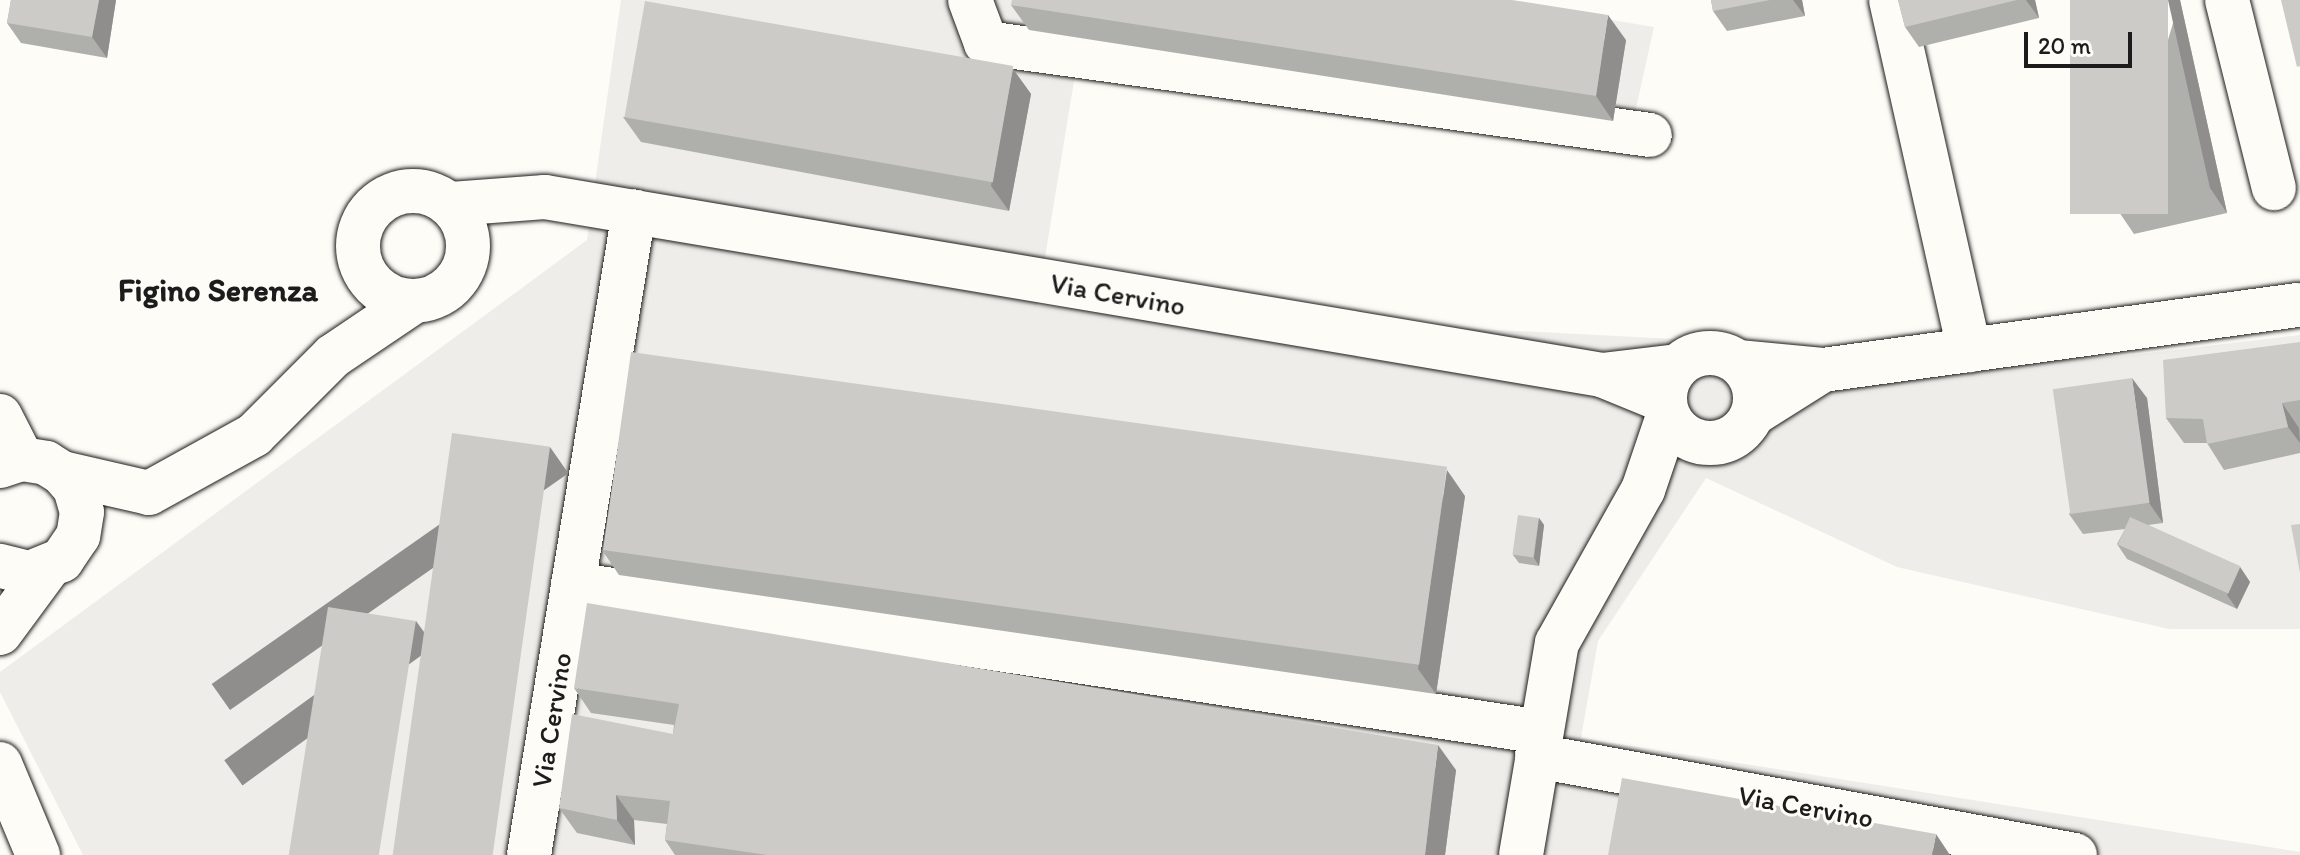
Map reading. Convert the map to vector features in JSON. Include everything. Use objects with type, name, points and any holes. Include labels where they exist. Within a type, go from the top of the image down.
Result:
[{"type":"street","points":[[970,0],[986,43],[1650,135]]},
{"type":"street","points":[[1891,0],[1969,350]]},
{"type":"street","points":[[2227,0],[2274,188]]},
{"type":"street","name":"Via Cervino","points":[[333,356],[363,269],[358,247],[362,226],[383,199],[418,190],[435,194],[451,204],[545,197],[1602,375],[1676,406]]},
{"type":"street","name":"Via Cervino","points":[[0,633],[48,568],[62,560],[78,536],[254,435],[333,356],[413,302],[437,297],[457,280],[467,260],[545,197]]},
{"type":"street","points":[[451,204],[465,224],[467,260]]},
{"type":"street","name":"Via Cervino","points":[[529,855],[634,212]]},
{"type":"street","points":[[363,269],[375,287],[395,298],[413,302]]},
{"type":"street","points":[[1521,855],[1557,643],[1643,490],[1692,356],[1717,353],[1738,362],[1823,370],[2300,305]]},
{"type":"street","points":[[1738,362],[1751,378],[1755,393],[1753,414]]},
{"type":"street","points":[[1676,406],[1711,443],[1729,439],[1739,433],[1753,414],[1823,370]]},
{"type":"street","points":[[0,416],[11,463],[46,463],[62,473],[75,488],[82,512],[78,536]]},
{"type":"street","points":[[62,473],[149,493]]},
{"type":"street","points":[[0,566],[29,573],[48,568]]},
{"type":"street","name":"Via Cervino","points":[[573,584],[1539,744],[2075,855]]},
{"type":"street","points":[[0,764],[38,855]]},
{"type":"shaded area","points":[[621,0],[1491,0],[1654,27],[1627,149],[1076,69],[1037,306],[1845,348],[2115,357],[2300,335],[2300,629],[2169,629],[1897,567],[1706,478],[1598,641],[1581,738],[2300,852],[2300,855],[83,855],[0,692],[0,672],[587,240]]},
{"type":"building","points":[[11,0],[99,0],[92,37],[7,23]]},
{"type":"building","points":[[1012,0],[1512,0],[1608,15],[1596,96],[1011,5]]},
{"type":"building","points":[[1711,0],[1770,0],[1713,11]]},
{"type":"building","points":[[1898,0],[2017,0],[1905,27]]},
{"type":"building","points":[[2070,0],[2168,0],[2168,214],[2070,214]]},
{"type":"building","points":[[2281,0],[2300,0],[2300,66],[2297,67]]},
{"type":"building","points":[[645,1],[1013,66],[993,182],[625,117]]},
{"type":"building","points":[[2300,342],[2300,400],[2282,403],[2288,427],[2207,444],[2203,419],[2166,418],[2163,360]]},
{"type":"building","points":[[631,352],[1447,467],[1419,665],[603,550]]},
{"type":"building","points":[[2132,378],[2150,503],[2070,514],[2053,389]]},
{"type":"building","points":[[452,433],[550,447],[493,855],[393,855]]},
{"type":"building","points":[[1518,515],[1539,518],[1533,558],[1512,555]]},
{"type":"building","points":[[2130,517],[2241,566],[2228,594],[2118,544]]},
{"type":"building","points":[[2300,524],[2300,573],[2291,525]]},
{"type":"building","points":[[587,603],[1438,745],[1425,855],[767,855],[665,840],[670,801],[616,795],[617,820],[559,808],[572,714],[673,734],[679,704],[574,688]]},
{"type":"building","points":[[328,607],[416,621],[379,855],[289,855]]},
{"type":"building","points":[[1622,778],[1936,834],[1932,855],[1608,855]]},
{"type":"district","name":"Figino Serenza","points":[[218,290]]}]
